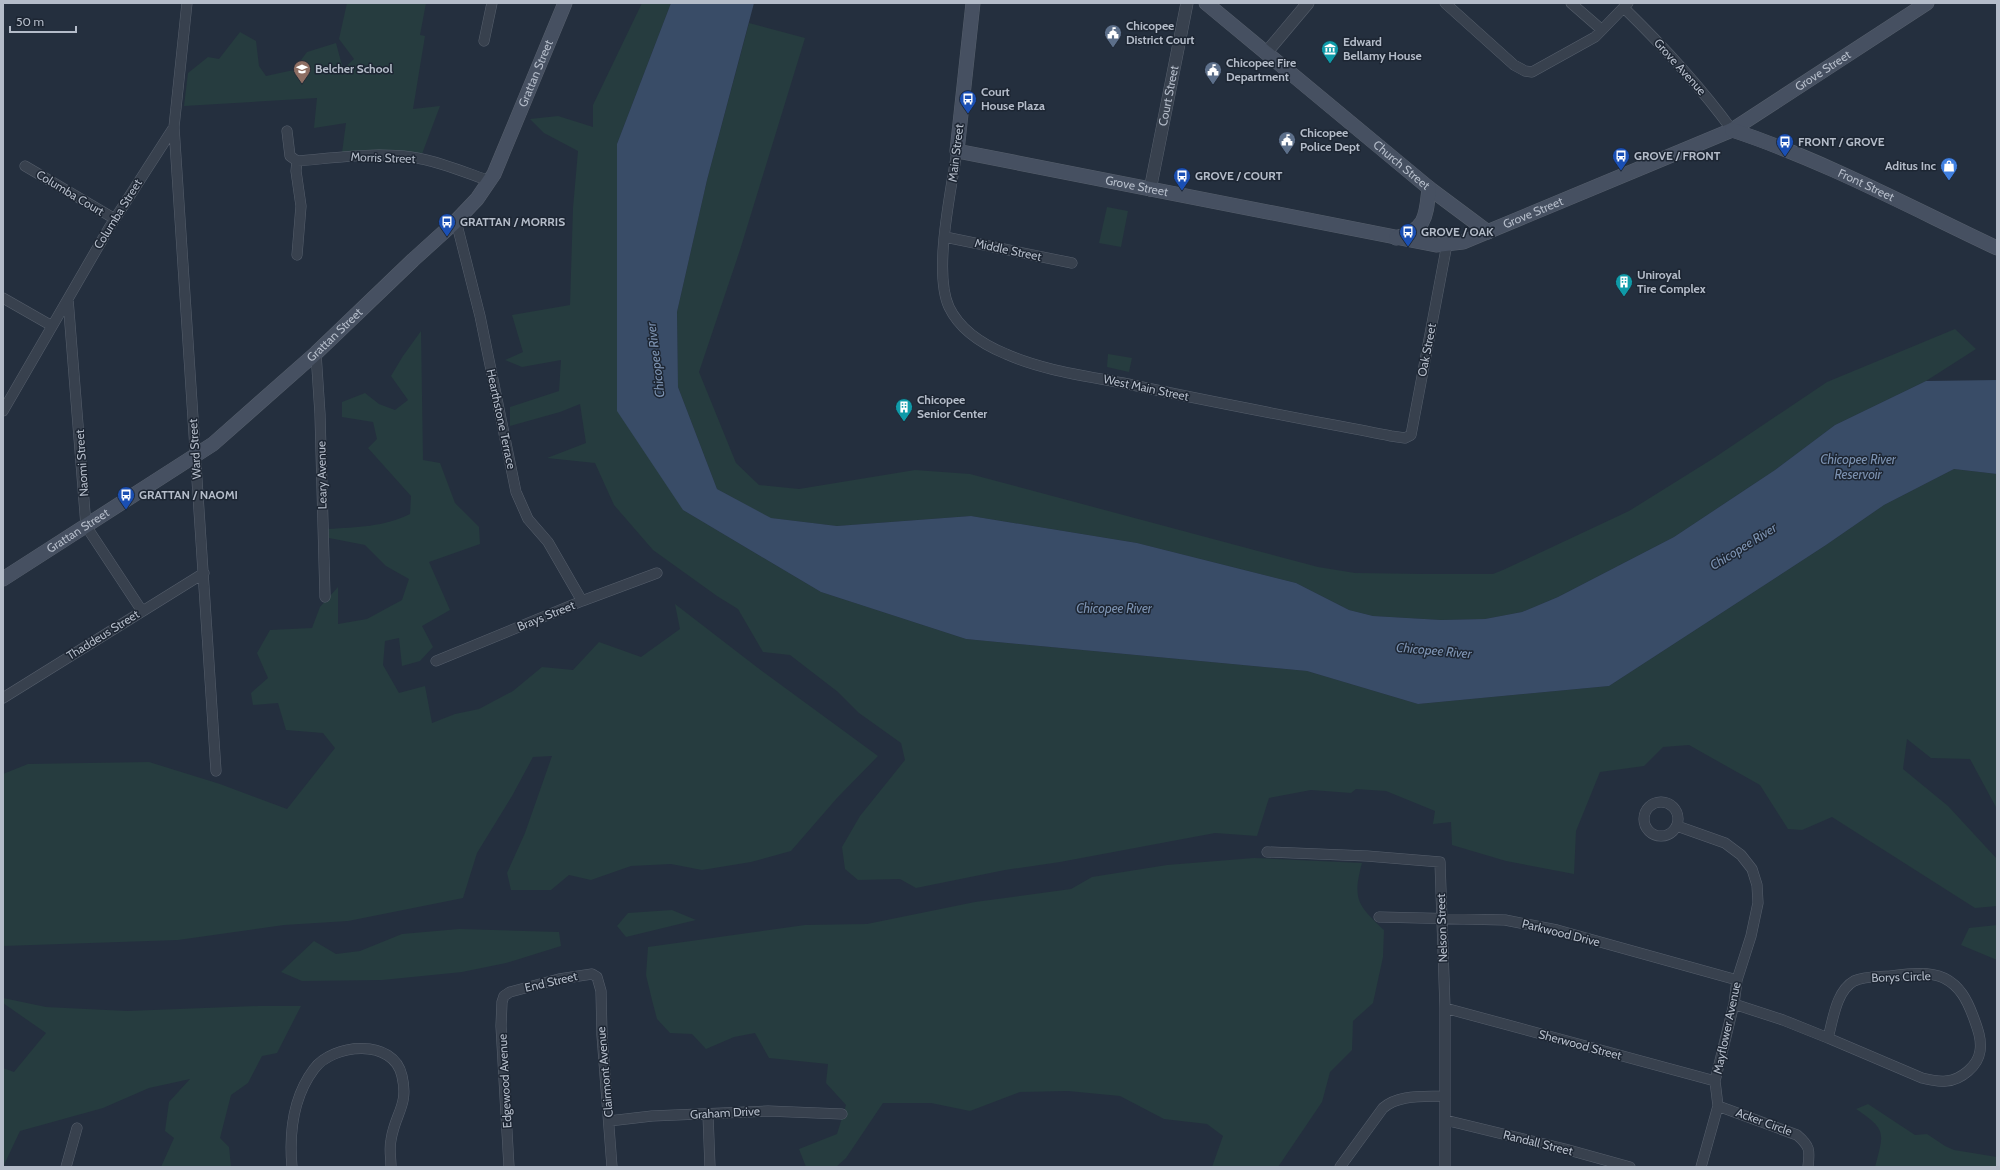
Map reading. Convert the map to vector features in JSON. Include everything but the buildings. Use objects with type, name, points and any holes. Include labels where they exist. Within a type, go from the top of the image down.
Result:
[{"type":"main road","name":"Grattan Street","points":[[3,579],[213,444],[316,353],[412,260],[456,221],[477,199],[490,181],[504,154],[565,3]]},
{"type":"main road","name":"Main Street","points":[[957,151],[973,3]]},
{"type":"main road","name":"Church Street","points":[[1206,3],[1429,188],[1488,232]]},
{"type":"main road","name":"Grove Street","points":[[957,151],[1426,244],[1463,242],[1732,130],[1927,3]]},
{"type":"main road","name":"Front Street","points":[[1732,130],[1761,140],[1821,165],[1997,248]]},
{"type":"main road","points":[[1394,238],[1411,233],[1421,224],[1426,213],[1429,188]]},
{"type":"street","name":"Columba Street","points":[[3,411],[115,219],[174,127],[187,3]]},
{"type":"street","points":[[484,41],[492,3]]},
{"type":"street","name":"Court Street","points":[[1150,190],[1187,3]]},
{"type":"street","points":[[1266,53],[1308,3]]},
{"type":"street","points":[[1445,3],[1514,65],[1525,71],[1532,72],[1595,37],[1626,5]]},
{"type":"street","points":[[1571,3],[1602,30]]},
{"type":"street","name":"Grove Avenue","points":[[1626,5],[1714,104],[1732,130]]},
{"type":"street","name":"Ward Street","points":[[174,127],[216,771]]},
{"type":"street","points":[[287,131],[290,156],[297,162],[296,171],[300,206],[297,255]]},
{"type":"street","name":"Main Street","points":[[943,279],[945,237],[957,151]]},
{"type":"street","name":"Morris Street","points":[[297,162],[347,157],[410,157],[430,161],[490,181]]},
{"type":"street","name":"Columba Court","points":[[25,166],[115,219]]},
{"type":"street","name":"Hearthstone Terrace","points":[[456,221],[480,316],[516,492],[528,519],[548,542],[582,601]]},
{"type":"street","name":"Middle Street","points":[[945,237],[1072,262]]},
{"type":"street","name":"Oak Street","points":[[1391,436],[1406,438],[1410,435],[1447,244]]},
{"type":"street","name":"West Main Street","points":[[943,279],[949,307],[964,328],[988,345],[1019,360],[1198,399],[1391,436]]},
{"type":"street","points":[[3,298],[52,326]]},
{"type":"street","name":"Naomi Street","points":[[68,299],[86,526],[142,611]]},
{"type":"street","name":"Leary Avenue","points":[[316,353],[320,414],[325,597]]},
{"type":"street","name":"Thaddeus Street","points":[[3,698],[204,573]]},
{"type":"street","name":"Brays Street","points":[[436,661],[582,601],[657,573]]},
{"type":"street","name":"Mayflower Avenue","points":[[1677,826],[1725,843],[1741,855],[1752,869],[1757,885],[1758,903],[1751,936],[1737,980],[1734,1004],[1715,1081],[1718,1106],[1701,1167]]},
{"type":"street","name":"Nelson Street","points":[[1267,852],[1367,856],[1440,862],[1445,1008],[1445,1167]]},
{"type":"street","name":"Parkwood Drive","points":[[1379,918],[1504,920],[1557,930],[1737,980]]},
{"type":"street","name":"End Street","points":[[504,996],[510,992],[559,979],[592,974],[597,977]]},
{"type":"street","name":"Borys Circle","points":[[1734,1004],[1828,1038],[1922,1078],[1938,1082],[1948,1081],[1967,1072],[1975,1064],[1980,1052],[1980,1041],[1977,1028],[1962,992],[1953,983],[1943,978],[1928,974],[1876,977],[1853,982],[1839,1000],[1828,1038]]},
{"type":"street","name":"Clairmont Avenue","points":[[597,977],[601,991],[602,1034],[612,1167]]},
{"type":"street","name":"Edgewood Avenue","points":[[504,996],[502,1002],[501,1026],[509,1167]]},
{"type":"street","name":"Sherwood Street","points":[[1445,1008],[1715,1081]]},
{"type":"street","points":[[292,1167],[292,1130],[296,1107],[302,1089],[315,1067],[330,1056],[342,1051],[362,1048],[373,1049],[388,1055],[397,1064],[402,1074],[404,1101],[390,1141],[391,1167]]},
{"type":"street","points":[[1340,1167],[1383,1108],[1389,1103],[1397,1099],[1444,1096]]},
{"type":"street","name":"Acker Circle","points":[[1718,1106],[1797,1135],[1807,1143],[1810,1154],[1808,1167]]},
{"type":"street","name":"Graham Drive","points":[[609,1121],[652,1116],[708,1115],[768,1111],[842,1114]]},
{"type":"street","points":[[708,1115],[710,1167]]},
{"type":"street","name":"Randall Street","points":[[1446,1120],[1565,1149],[1630,1167]]},
{"type":"street","points":[[66,1167],[77,1128]]},
{"type":"green space","name":"Belcher School","points":[[347,3],[426,3],[420,35],[425,36],[413,109],[440,106],[422,154],[342,153],[346,123],[314,128],[317,98],[184,106],[188,73],[208,57],[219,59],[240,32],[256,41],[259,66],[266,76],[303,68],[301,60],[307,52],[336,43],[343,69],[354,59],[339,39]]},
{"type":"green space","points":[[642,3],[671,3],[617,144],[683,510],[821,592],[966,639],[1307,671],[1418,704],[1609,686],[1826,545],[1884,505],[1954,469],[1997,474],[1997,809],[1970,759],[1931,758],[1907,739],[1903,769],[1948,806],[1997,859],[1997,906],[1975,908],[1832,817],[1802,830],[1788,829],[1760,785],[1689,745],[1663,747],[1644,766],[1600,772],[1576,831],[1574,874],[1506,861],[1452,845],[1451,822],[1433,824],[1435,811],[1386,791],[1356,789],[1351,793],[1311,790],[1269,798],[1257,836],[1215,833],[1060,862],[1005,870],[916,888],[900,879],[858,880],[845,869],[842,847],[860,816],[905,760],[901,743],[859,713],[838,692],[790,655],[763,652],[738,609],[717,596],[653,550],[614,505],[595,463],[547,458],[586,443],[580,404],[560,412],[510,426],[510,407],[559,391],[561,360],[522,367],[505,360],[523,352],[512,315],[570,305],[573,208],[578,151],[544,133],[530,119],[558,116],[593,127],[593,105]]},
{"type":"green space","points":[[749,23],[805,38],[740,250],[699,372],[736,463],[759,485],[799,489],[915,470],[970,474],[1318,567],[1355,573],[1493,574],[1629,511],[1714,458],[1827,382],[1955,329],[1976,349],[1926,381],[1835,425],[1775,470],[1674,537],[1558,597],[1522,612],[1485,619],[1441,620],[1373,616],[1349,610],[1296,583],[1137,543],[971,516],[837,526],[770,518],[717,489],[678,387],[677,312],[707,180]]},
{"type":"green space","points":[[1107,207],[1128,211],[1121,247],[1099,243]]},
{"type":"green space","points":[[421,331],[423,460],[440,463],[455,503],[479,527],[480,544],[429,562],[450,610],[422,626],[433,647],[420,661],[402,666],[399,638],[385,641],[383,665],[399,693],[425,686],[432,723],[455,714],[479,709],[513,691],[542,667],[573,670],[599,642],[641,657],[680,629],[675,604],[758,668],[878,756],[837,798],[791,851],[751,862],[702,870],[671,864],[631,866],[591,880],[569,875],[551,890],[511,890],[507,873],[525,833],[552,756],[533,757],[512,796],[477,853],[463,898],[348,921],[284,925],[178,940],[3,946],[3,774],[28,764],[149,762],[220,784],[287,809],[335,748],[323,733],[286,730],[278,703],[253,705],[251,693],[268,678],[257,653],[270,630],[312,628],[320,607],[338,587],[338,624],[367,619],[402,600],[409,579],[386,566],[365,545],[329,538],[328,529],[380,524],[390,522],[410,514],[411,496],[368,448],[377,439],[373,422],[342,417],[342,402],[365,393],[379,404],[395,410],[408,400],[391,376]]},
{"type":"green space","points":[[1108,354],[1132,358],[1129,372],[1107,367]]},
{"type":"green space","points":[[1254,858],[1362,863],[1358,886],[1360,901],[1363,908],[1384,930],[1383,957],[1373,1003],[1353,1021],[1352,1050],[1330,1072],[1322,1102],[1278,1167],[1212,1167],[1223,1136],[1207,1124],[1164,1119],[1120,1096],[1068,1091],[1020,1092],[970,1111],[931,1103],[883,1103],[846,1158],[836,1167],[806,1167],[799,1149],[837,1134],[846,1105],[826,1083],[828,1064],[769,1058],[755,1033],[734,1037],[706,1049],[692,1034],[670,1033],[657,1019],[646,975],[648,947],[805,925],[867,924],[975,902],[1071,889],[1092,877],[1167,865]]},
{"type":"green space","points":[[672,910],[696,920],[626,937],[617,926],[628,913]]},
{"type":"green space","points":[[1997,925],[1997,960],[1961,945],[1969,928]]},
{"type":"green space","points":[[459,929],[559,932],[561,946],[506,963],[462,972],[382,980],[302,981],[281,972],[314,941],[336,954],[360,951],[402,934]]},
{"type":"green space","points":[[3,998],[46,1007],[127,1011],[259,1006],[301,1006],[277,1053],[262,1056],[248,1083],[231,1095],[220,1138],[229,1147],[231,1167],[161,1167],[174,1138],[165,1131],[169,1102],[190,1079],[149,1088],[103,1108],[20,1131],[3,1167],[3,1068],[14,1072],[46,1033],[3,1003]]},
{"type":"green space","points":[[1868,1104],[1915,1135],[1927,1134],[1954,1150],[1997,1157],[1997,1167],[1875,1167],[1880,1146],[1880,1133],[1878,1127],[1873,1122],[1856,1109]]},
{"type":"water","points":[[671,3],[754,3],[707,180],[677,312],[678,387],[717,489],[771,518],[837,526],[971,516],[1137,543],[1296,583],[1349,610],[1373,616],[1441,620],[1485,619],[1522,612],[1558,597],[1674,537],[1775,470],[1835,425],[1926,381],[1997,380],[1997,474],[1954,469],[1884,505],[1826,545],[1609,686],[1418,704],[1307,671],[966,639],[821,592],[683,510],[617,411],[617,144]]},
{"type":"place","name":"Chicopee District Court","points":[[1113,48]]},
{"type":"place","name":"Edward Bellamy House","points":[[1330,64]]},
{"type":"place","name":"Belcher School","points":[[302,84]]},
{"type":"place","name":"Chicopee Fire Department","points":[[1213,85]]},
{"type":"place","name":"Court House Plaza","points":[[968,114]]},
{"type":"place","name":"Chicopee Police Dept","points":[[1287,155]]},
{"type":"place","name":"FRONT / GROVE","points":[[1785,157]]},
{"type":"place","name":"GROVE / FRONT","points":[[1621,171]]},
{"type":"place","name":"Aditus Inc","points":[[1949,181]]},
{"type":"place","name":"GROVE / COURT","points":[[1182,191]]},
{"type":"place","name":"GRATTAN / MORRIS","points":[[447,237]]},
{"type":"place","name":"GROVE / OAK","points":[[1408,247]]},
{"type":"place","name":"Uniroyal Tire Complex","points":[[1624,297]]},
{"type":"place","name":"Chicopee Senior Center","points":[[904,422]]},
{"type":"place","name":"GRATTAN / NAOMI","points":[[126,510]]},
{"type":"water label","name":"Chicopee River","points":[[655,360]]},
{"type":"water label","name":"Chicopee River Reservoir","points":[[1858,466]]},
{"type":"water label","name":"Chicopee River","points":[[1743,546]]},
{"type":"water label","name":"Chicopee River","points":[[1114,608]]},
{"type":"water label","name":"Chicopee River","points":[[1434,650]]}]
